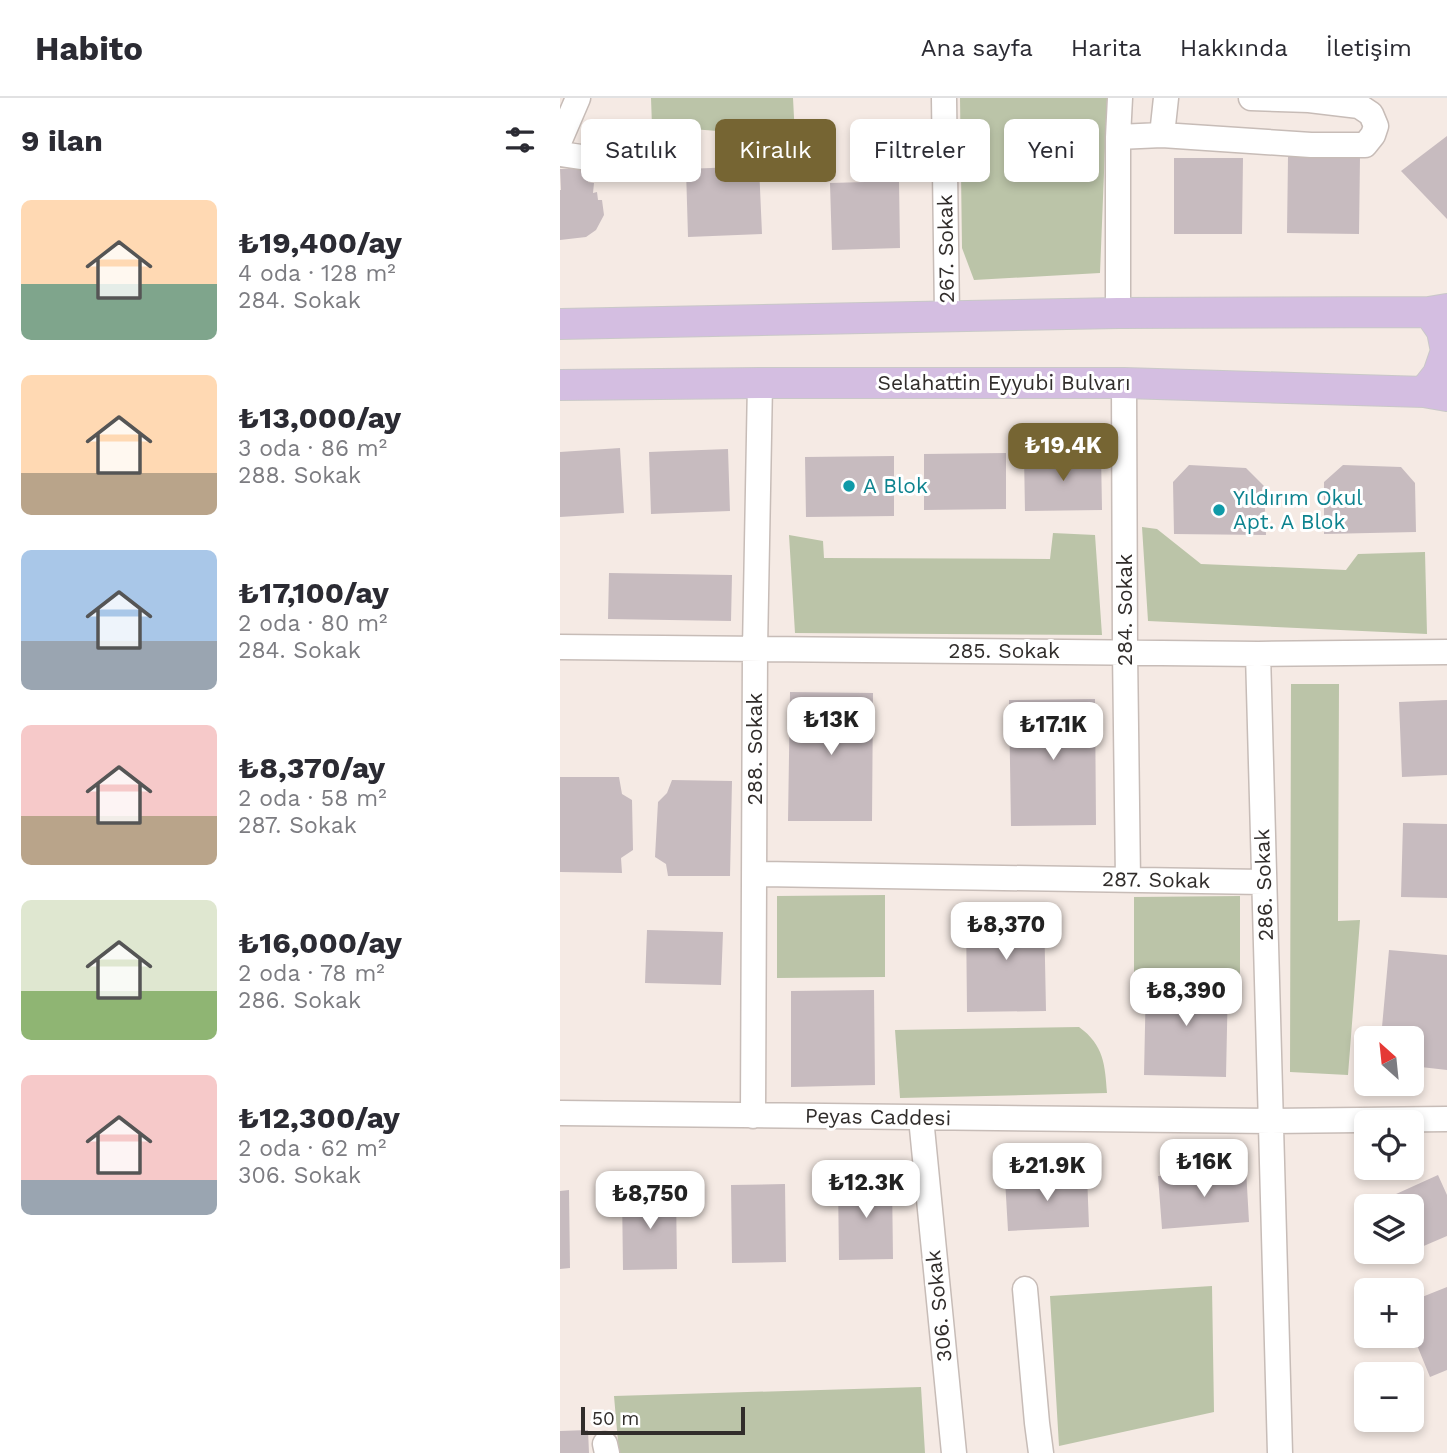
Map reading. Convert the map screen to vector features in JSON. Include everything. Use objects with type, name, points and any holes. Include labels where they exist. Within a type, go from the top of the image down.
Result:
[{"type":"main road","points":[[560,324],[947,315],[1438,310],[1446,351],[1435,394]]},
{"type":"main road","name":"Selahattin Eyyubi Bulvarı","points":[[560,385],[1124,383],[1435,394]]},
{"type":"street","points":[[560,140],[578,98]]},
{"type":"street","name":"267. Sokak","points":[[944,98],[947,315]]},
{"type":"street","points":[[1118,313],[1120,98]]},
{"type":"street","points":[[1162,135],[1166,98]]},
{"type":"street","points":[[1118,137],[1162,135],[1299,144],[1365,145],[1376,127],[1371,114],[1359,106],[1309,100],[1251,98]]},
{"type":"street","points":[[560,155],[581,158]]},
{"type":"street","name":"288. Sokak","points":[[752,1116],[755,649],[761,383]]},
{"type":"street","name":"284. Sokak","points":[[1124,383],[1128,880]]},
{"type":"street","name":"285. Sokak","points":[[560,647],[1258,654],[1447,652]]},
{"type":"street","name":"286. Sokak","points":[[1258,654],[1280,1453]]},
{"type":"street","name":"287. Sokak","points":[[755,874],[1263,882]]},
{"type":"street","name":"Peyas Caddesi","points":[[560,1113],[1271,1121],[1447,1119]]},
{"type":"street","name":"306. Sokak","points":[[921,1118],[954,1453]]},
{"type":"street","points":[[1025,1289],[1041,1453]]},
{"type":"green space","points":[[651,98],[793,98],[794,119],[715,119],[715,131],[701,130],[701,119],[652,119]]},
{"type":"green space","points":[[960,98],[1107,98],[1100,273],[974,280],[962,248],[961,182],[990,182],[990,119],[960,119]]},
{"type":"green space","points":[[1142,527],[1157,529],[1201,564],[1346,570],[1358,554],[1425,552],[1427,634],[1148,621]]},
{"type":"green space","points":[[1053,533],[1095,535],[1102,635],[795,633],[789,535],[823,541],[824,558],[1050,559]]},
{"type":"green space","points":[[1291,684],[1339,684],[1338,921],[1360,920],[1348,1075],[1290,1072]]},
{"type":"green space","points":[[885,895],[885,977],[777,978],[777,896]]},
{"type":"green space","points":[[1240,896],[1240,975],[1134,975],[1134,897]]},
{"type":"green space","points":[[1079,1027],[1094,1041],[1102,1056],[1107,1093],[900,1098],[895,1030]]},
{"type":"green space","points":[[1212,1286],[1214,1412],[1059,1446],[1050,1296]]},
{"type":"green space","points":[[921,1387],[925,1453],[619,1453],[614,1396]]},
{"type":"building","points":[[1447,136],[1447,219],[1401,171]]},
{"type":"building","points":[[1288,157],[1360,157],[1359,234],[1287,233]]},
{"type":"building","points":[[1174,158],[1243,158],[1242,234],[1174,234]]},
{"type":"building","points":[[581,168],[581,182],[594,183],[593,193],[597,192],[598,200],[602,200],[604,215],[596,230],[586,237],[560,240],[560,169]]},
{"type":"building","points":[[701,168],[715,168],[715,182],[760,182],[762,234],[688,237],[686,182],[701,182]]},
{"type":"building","points":[[899,182],[900,248],[832,250],[830,183]]},
{"type":"building","points":[[620,448],[624,513],[560,517],[560,452]]},
{"type":"building","points":[[728,449],[730,511],[651,514],[649,452]]},
{"type":"building","points":[[1006,453],[1006,509],[924,510],[924,454]]},
{"type":"building","points":[[1101,454],[1102,510],[1025,511],[1024,455]]},
{"type":"building","name":"A Blok","points":[[894,456],[894,516],[806,517],[805,457]]},
{"type":"building","name":"Yıldırım Okul Apt. A Blok","points":[[1189,465],[1246,468],[1264,486],[1266,535],[1174,534],[1173,482]]},
{"type":"building","points":[[1343,465],[1401,467],[1415,483],[1416,532],[1324,534],[1324,482]]},
{"type":"building","points":[[609,573],[732,575],[731,621],[608,619]]},
{"type":"building","points":[[790,692],[873,693],[872,821],[788,821]]},
{"type":"building","points":[[1095,699],[1096,825],[1011,826],[1009,700]]},
{"type":"building","points":[[1447,700],[1447,775],[1402,777],[1399,702]]},
{"type":"building","points":[[560,777],[619,777],[622,794],[632,800],[633,850],[621,858],[622,873],[560,872]]},
{"type":"building","points":[[672,780],[732,781],[730,876],[668,876],[666,864],[655,857],[658,802],[667,793]]},
{"type":"building","points":[[1403,823],[1447,824],[1447,898],[1401,897]]},
{"type":"building","points":[[1044,911],[1046,1011],[967,1012],[966,912]]},
{"type":"building","points":[[647,930],[723,932],[721,985],[645,983]]},
{"type":"building","points":[[1389,950],[1447,955],[1447,1070],[1424,1067],[1424,1026],[1382,1026]]},
{"type":"building","points":[[1146,980],[1228,981],[1226,1077],[1144,1075]]},
{"type":"building","points":[[874,990],[875,1085],[791,1087],[791,991]]},
{"type":"building","points":[[1246,1169],[1249,1222],[1162,1229],[1158,1176]]},
{"type":"building","points":[[1087,1174],[1089,1227],[1008,1231],[1005,1179]]},
{"type":"building","points":[[1438,1175],[1447,1195],[1447,1236],[1424,1246],[1424,1194],[1396,1194]]},
{"type":"building","points":[[892,1181],[893,1259],[839,1260],[838,1182]]},
{"type":"building","points":[[785,1184],[786,1262],[732,1263],[731,1185]]},
{"type":"building","points":[[569,1190],[570,1268],[560,1269],[560,1191]]},
{"type":"building","points":[[676,1191],[677,1269],[623,1270],[622,1192]]},
{"type":"building","points":[[1447,1287],[1447,1370],[1430,1377],[1418,1348],[1424,1348],[1424,1296]]},
{"type":"building","points":[[588,1430],[589,1453],[560,1453],[560,1431]]},
{"type":"place","name":"A Blok","points":[[849,486]]},
{"type":"place","name":"Yıldırım Okul Apt. A Blok","points":[[1219,510]]}]
